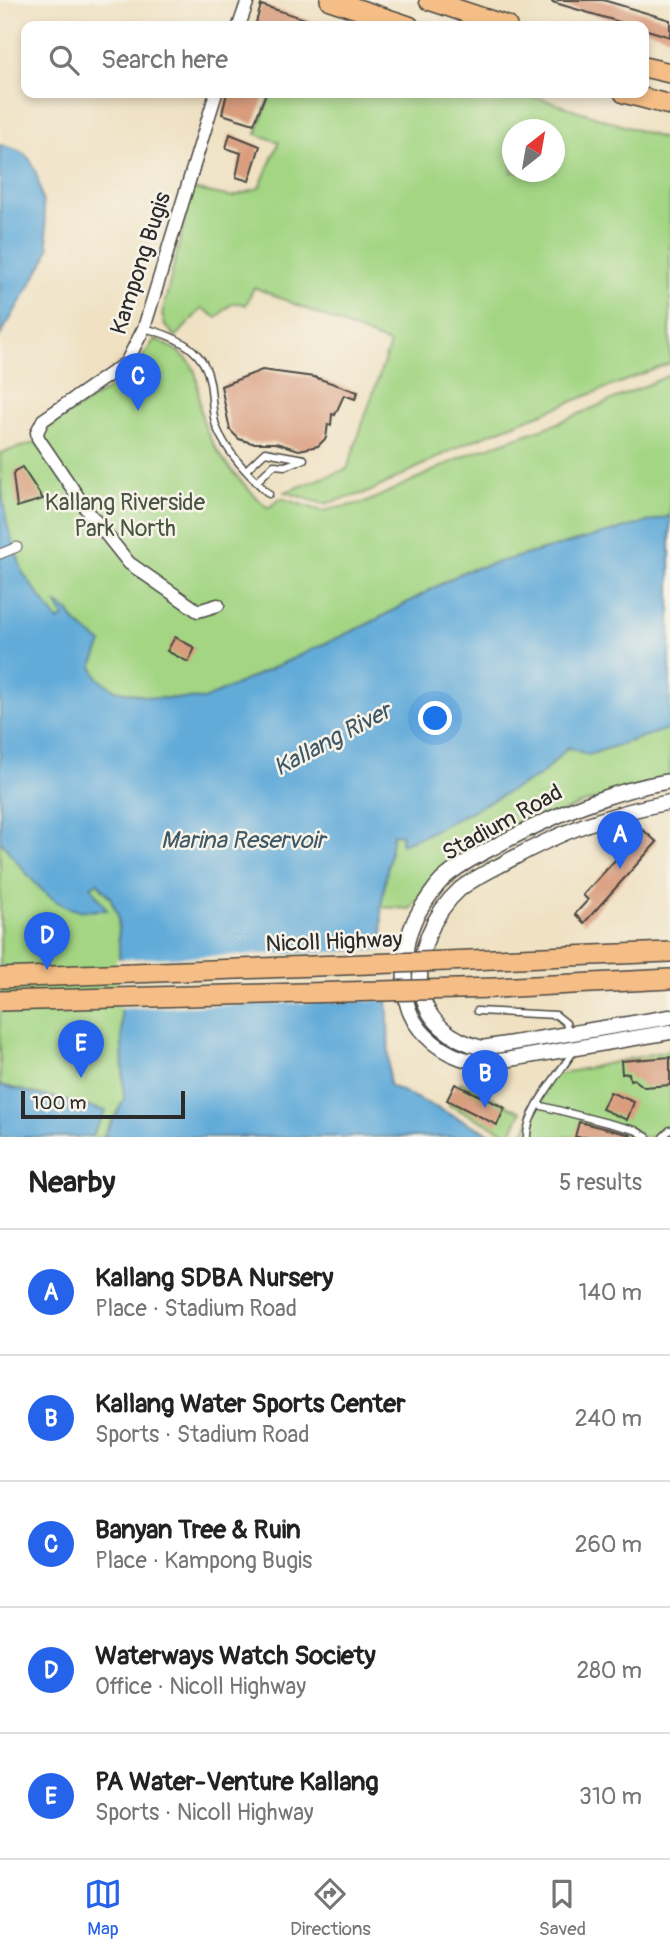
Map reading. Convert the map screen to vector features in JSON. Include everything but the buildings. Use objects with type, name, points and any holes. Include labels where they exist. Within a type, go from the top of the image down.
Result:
[{"type":"main road","points":[[330,0],[347,3],[396,21]]},
{"type":"main road","points":[[429,0],[492,21]]},
{"type":"main road","points":[[649,68],[670,73]]},
{"type":"main road","points":[[643,98],[670,105]]},
{"type":"main road","points":[[624,953],[670,945]]},
{"type":"main road","name":"Nicoll Highway","points":[[0,978],[670,952]]},
{"type":"main road","points":[[0,1000],[496,988],[670,979]]},
{"type":"street","points":[[241,21],[248,0]]},
{"type":"street","name":"Kampong Bugis","points":[[214,98],[144,328],[126,363],[43,421],[37,435],[64,478],[129,564],[198,611],[218,605]]},
{"type":"street","points":[[0,554],[16,547]]},
{"type":"street","name":"Stadium Road","points":[[670,781],[628,789],[582,804],[475,857],[442,880],[419,911],[409,935],[404,974],[407,1005],[417,1027],[434,1043],[461,1058],[487,1063],[670,1017]]},
{"type":"street","name":"Stadium Road","points":[[670,802],[595,819],[539,843],[460,890],[442,911],[426,940],[419,973],[424,1004],[433,1018],[463,1043],[482,1048],[670,1032]]},
{"type":"lane","points":[[144,328],[173,336],[187,345],[201,361],[209,377],[216,426],[229,449],[269,494]]},
{"type":"lane","points":[[246,470],[265,452],[304,459],[285,466],[274,465],[256,482]]},
{"type":"lane","points":[[477,1011],[556,1015],[566,1023],[573,1041],[538,1105],[527,1130],[527,1137]]},
{"type":"lane","points":[[538,1105],[635,1130],[647,1137]]},
{"type":"lane","points":[[663,1137],[670,1130]]},
{"type":"green space","points":[[269,98],[539,98],[670,141],[670,363],[464,444],[369,492],[324,504],[285,492],[347,469],[390,344],[254,287],[246,305],[233,304],[217,318],[202,308],[176,337],[165,325],[162,315],[192,189],[232,197],[259,188],[279,142],[256,134]]},
{"type":"green space","name":"Kallang Riverside Park North","points":[[155,339],[174,349],[193,368],[202,415],[212,443],[234,473],[268,508],[281,498],[322,511],[367,502],[469,454],[553,425],[670,375],[670,516],[465,571],[370,623],[205,699],[154,698],[115,690],[97,678],[92,666],[101,643],[77,624],[68,611],[58,606],[65,617],[58,621],[20,568],[6,519],[0,453],[41,441],[46,429],[129,376]]},
{"type":"green space","points":[[670,728],[670,781],[580,804],[440,872],[410,909],[381,907],[393,833],[402,835],[401,843],[541,775],[568,747],[588,755]]},
{"type":"green space","points":[[0,841],[38,885],[85,910],[106,910],[90,887],[97,882],[110,897],[118,915],[124,1100],[103,1137],[91,1137],[105,1111],[0,1085]]},
{"type":"green space","points":[[670,1050],[670,1137],[522,1137],[550,1076]]},
{"type":"green space","points":[[460,1082],[521,1112],[510,1135],[449,1105]]},
{"type":"water","points":[[0,145],[24,154],[34,168],[49,248],[46,258],[0,336]]},
{"type":"water","name":"Marina Reservoir","points":[[0,481],[7,524],[23,573],[58,621],[64,617],[57,604],[102,643],[92,666],[98,678],[115,690],[154,698],[205,699],[370,623],[465,571],[670,516],[670,728],[588,755],[568,747],[541,775],[425,835],[401,844],[402,835],[393,834],[381,907],[388,1015],[389,1085],[497,1137],[103,1137],[124,1100],[118,915],[110,897],[97,882],[91,887],[107,910],[77,910],[51,898],[32,880],[0,841]]},
{"type":"water","points":[[0,1085],[106,1111],[91,1137],[0,1137]]},
{"type":"pier","points":[[387,950],[391,1000],[119,1009],[116,959]]},
{"type":"place","name":"Banyan Tree & Ruin","points":[[138,411]]},
{"type":"place","name":"Kallang SDBA Nursery","points":[[620,869]]},
{"type":"place","name":"Waterways Watch Society","points":[[47,970]]},
{"type":"place","name":"PA Water-Venture Kallang","points":[[81,1078]]},
{"type":"place","name":"Kallang Water Sports Center","points":[[485,1108]]},
{"type":"water label","name":"Kallang River","points":[[332,739]]}]
